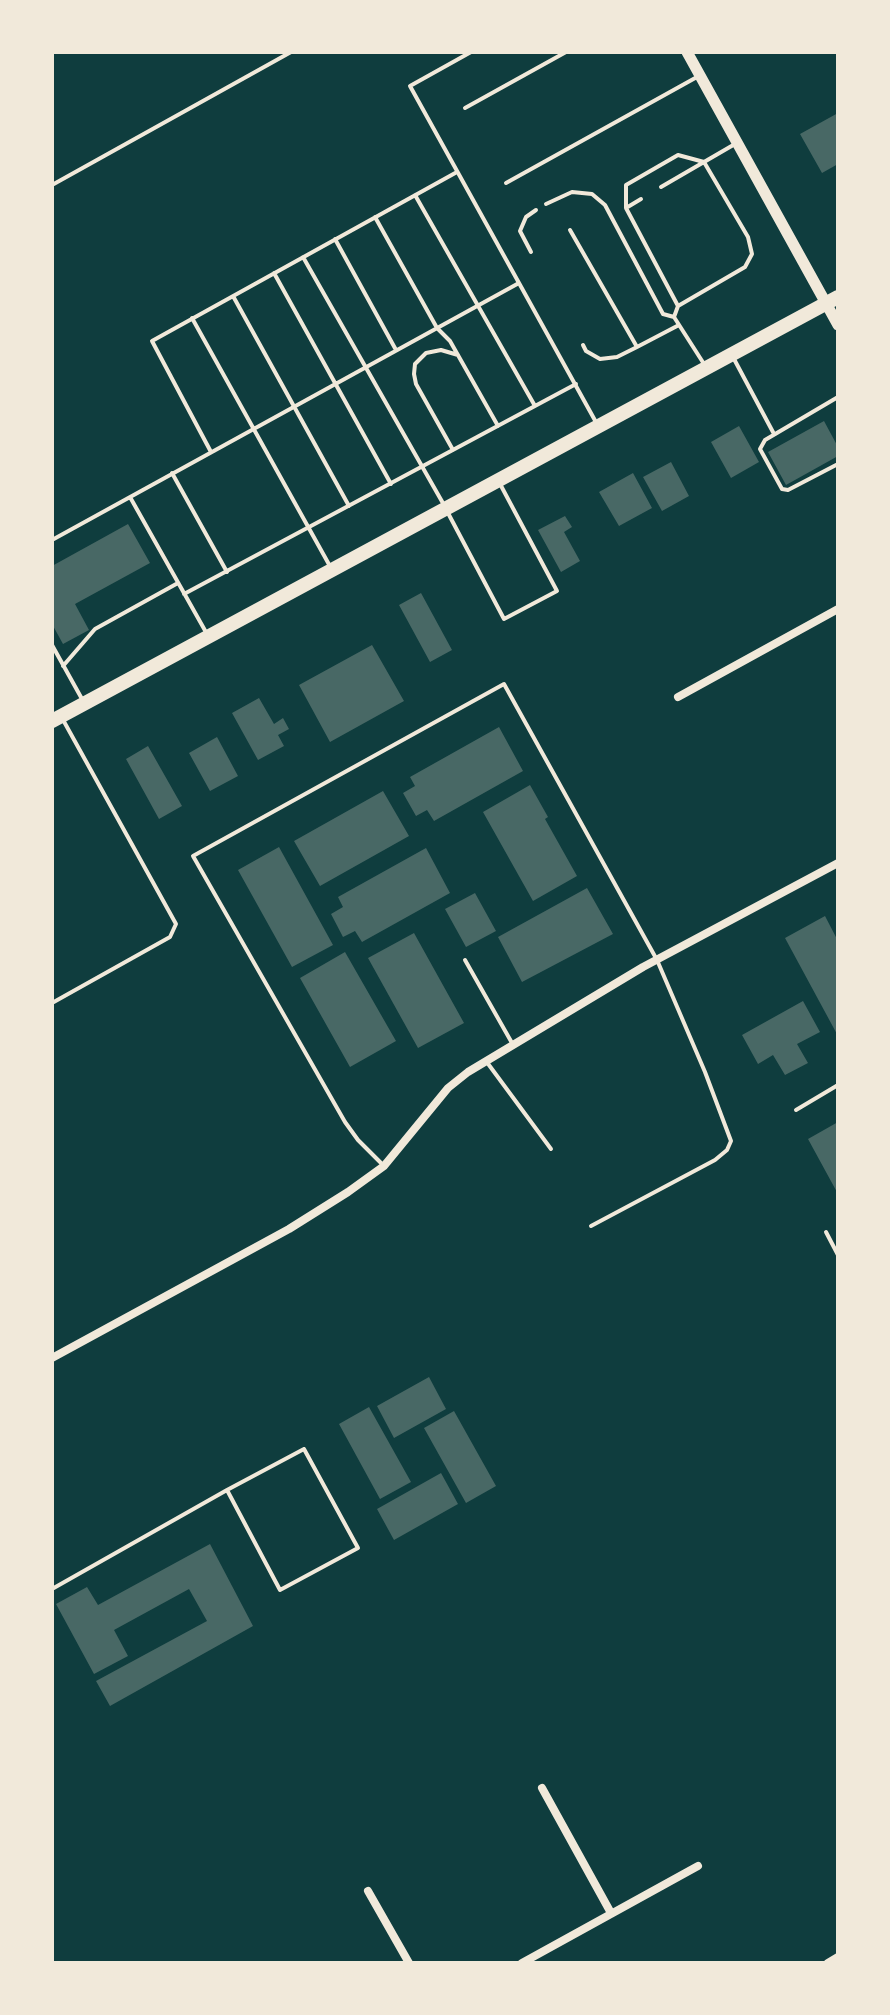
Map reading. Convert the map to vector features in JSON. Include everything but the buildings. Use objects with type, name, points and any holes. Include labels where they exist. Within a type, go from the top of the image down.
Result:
[{"type":"main road","points":[[56,719],[832,300]]},
{"type":"street","points":[[687,52],[737,143],[832,300],[838,325]]},
{"type":"street","points":[[678,697],[838,609]]},
{"type":"street","points":[[52,1358],[289,1229],[348,1192],[384,1166],[448,1088],[486,1061],[657,960],[837,867]]},
{"type":"street","points":[[542,1788],[611,1913]]},
{"type":"street","points":[[522,1963],[698,1866]]},
{"type":"street","points":[[368,1891],[409,1963]]},
{"type":"street","points":[[828,1963],[838,1957]]},
{"type":"lane","points":[[52,185],[291,52]]},
{"type":"lane","points":[[471,52],[410,86],[599,426]]},
{"type":"lane","points":[[465,108],[566,52]]},
{"type":"lane","points":[[506,183],[700,75]]},
{"type":"lane","points":[[661,187],[737,143]]},
{"type":"lane","points":[[674,317],[678,306],[745,267],[752,254],[748,237],[704,162],[678,155],[626,185],[626,208],[678,306]]},
{"type":"lane","points":[[211,452],[152,341],[457,172]]},
{"type":"lane","points":[[546,204],[572,192],[592,194],[605,205],[663,314],[674,317],[707,368]]},
{"type":"lane","points":[[415,195],[535,406]]},
{"type":"lane","points":[[626,208],[641,199]]},
{"type":"lane","points":[[531,252],[520,231],[526,217],[536,210]]},
{"type":"lane","points":[[375,217],[437,328],[450,341],[498,426]]},
{"type":"lane","points":[[570,230],[637,347]]},
{"type":"lane","points":[[335,239],[396,350]]},
{"type":"lane","points":[[303,257],[446,508],[504,619],[557,591],[498,480]]},
{"type":"lane","points":[[274,273],[391,484]]},
{"type":"lane","points":[[52,540],[519,283]]},
{"type":"lane","points":[[233,296],[349,506]]},
{"type":"lane","points":[[192,318],[332,570]]},
{"type":"lane","points":[[583,345],[586,351],[600,359],[617,357],[679,325]]},
{"type":"lane","points":[[453,450],[416,384],[414,374],[415,364],[426,353],[441,350],[458,355]]},
{"type":"lane","points":[[731,354],[774,434]]},
{"type":"lane","points":[[184,594],[576,384]]},
{"type":"lane","points":[[838,397],[774,434],[765,440],[760,449],[782,489],[788,490],[838,464]]},
{"type":"lane","points":[[172,473],[227,572]]},
{"type":"lane","points":[[130,497],[208,637]]},
{"type":"lane","points":[[63,666],[95,629],[178,583]]},
{"type":"lane","points":[[52,645],[84,704]]},
{"type":"lane","points":[[384,1166],[345,1122],[193,856],[504,684],[657,960],[731,1141],[727,1150],[715,1160],[591,1226]]},
{"type":"lane","points":[[52,1003],[170,937],[176,924],[56,719]]},
{"type":"lane","points":[[465,960],[513,1045]]},
{"type":"lane","points":[[486,1061],[551,1149]]},
{"type":"lane","points":[[796,1110],[838,1085]]},
{"type":"lane","points":[[826,1232],[838,1255]]},
{"type":"lane","points":[[52,1589],[227,1490],[304,1449],[358,1548],[280,1590],[227,1490]]}]
